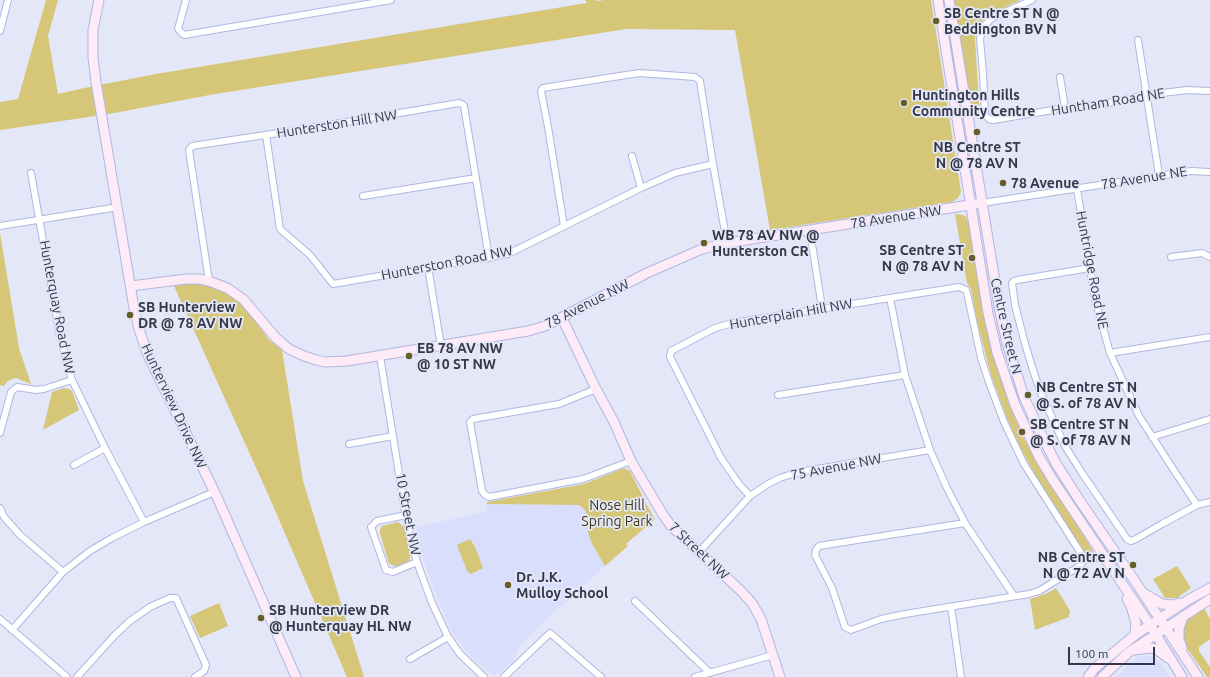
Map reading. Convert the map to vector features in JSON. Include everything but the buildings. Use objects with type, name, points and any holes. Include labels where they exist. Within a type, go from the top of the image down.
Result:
[{"type":"street","points":[[0,31],[8,0]]},
{"type":"street","name":"Hunterview Drive NW","points":[[99,0],[93,30],[93,58],[134,308],[139,329],[147,353],[214,492],[296,677]]},
{"type":"street","points":[[186,0],[178,29],[184,35],[391,0]]},
{"type":"street","name":"Centre Street N","points":[[938,0],[988,313],[997,352],[1015,405],[1046,468],[1156,634],[1182,677]]},
{"type":"street","name":"Centre Street N","points":[[949,0],[1000,312],[1007,344],[1024,396],[1057,465],[1198,677]]},
{"type":"street","name":"Huntham Road NE","points":[[1032,0],[992,18],[984,27],[980,39],[985,115],[989,119],[993,120],[1065,108],[1108,103],[1146,95],[1187,90],[1210,91]]},
{"type":"street","points":[[1138,40],[1159,175]]},
{"type":"street","points":[[564,226],[541,91],[543,88],[639,73],[695,76],[700,81],[727,243]]},
{"type":"street","points":[[1060,77],[1065,108]]},
{"type":"street","name":"Hunterston Hill NW","points":[[209,281],[189,150],[192,146],[459,103],[464,106],[489,258]]},
{"type":"street","name":"Hunterston Road NW","points":[[266,135],[280,229],[310,255],[334,284],[508,254],[641,188],[675,173],[713,164]]},
{"type":"street","points":[[632,156],[641,188]]},
{"type":"street","name":"78 Avenue NE","points":[[982,203],[1159,175],[1191,171],[1210,172]]},
{"type":"street","name":"Hunterquay Road NW","points":[[31,173],[60,336],[72,380],[105,448],[144,522]]},
{"type":"street","points":[[362,196],[476,178]]},
{"type":"street","name":"Huntridge Road NE","points":[[1077,189],[1095,299],[1110,353],[1139,416],[1174,472],[1197,505]]},
{"type":"street","name":"78 Avenue NW","points":[[131,286],[186,279],[209,281],[227,288],[243,299],[276,338],[289,349],[304,356],[321,361],[337,362],[441,346],[545,326],[647,273],[702,249],[727,243],[982,203]]},
{"type":"street","points":[[0,226],[118,207]]},
{"type":"street","points":[[810,231],[822,308]]},
{"type":"street","points":[[1171,257],[1202,253],[1210,257]]},
{"type":"street","points":[[428,268],[441,346]]},
{"type":"street","points":[[1090,268],[1017,280],[1012,283],[1024,340],[1032,367],[1040,391],[1065,446],[1126,539],[1131,541],[1197,505],[1210,502]]},
{"type":"street","name":"Hunterplain Hill NW","points":[[750,496],[739,484],[721,458],[670,357],[671,351],[715,328],[733,323],[959,287],[964,288],[968,297],[981,358],[1004,422],[1024,464],[1082,555],[1083,559],[1082,563],[1078,567],[1039,591],[1014,596]]},
{"type":"street","points":[[890,298],[896,336],[905,375],[930,450],[965,523],[1014,596],[905,614],[887,618],[851,630],[845,627],[832,588],[815,555],[819,546],[965,523]]},
{"type":"street","name":"7 Street NW","points":[[562,318],[596,389],[614,422],[631,461],[671,526],[741,590],[752,603],[761,619],[780,677]]},
{"type":"street","points":[[1110,353],[1210,337]]},
{"type":"street","name":"10 Street NW","points":[[380,356],[406,515],[417,562],[432,603],[448,637],[460,654],[484,677]]},
{"type":"street","points":[[778,395],[905,375]]},
{"type":"street","points":[[0,433],[11,392],[17,387],[36,390],[44,389],[72,380]]},
{"type":"street","points":[[596,389],[559,404],[473,419],[470,422],[482,491],[489,497],[583,479],[631,461]]},
{"type":"street","points":[[1152,437],[1210,419]]},
{"type":"street","points":[[349,444],[393,436]]},
{"type":"street","points":[[74,465],[105,448]]},
{"type":"street","name":"75 Avenue NW","points":[[700,552],[750,496],[768,484],[789,475],[930,450]]},
{"type":"street","points":[[12,630],[63,572],[90,551],[144,522],[214,492]]},
{"type":"street","points":[[0,508],[4,517],[20,535],[63,572]]},
{"type":"street","points":[[406,515],[376,520],[371,527],[386,570],[393,572],[417,562]]},
{"type":"street","points":[[1105,559],[1108,571],[1134,613],[1136,623],[1135,635]]},
{"type":"street","points":[[1088,677],[1096,668],[1135,635],[1188,600],[1210,588]]},
{"type":"street","points":[[1144,594],[1162,604],[1167,605],[1188,600]]},
{"type":"street","points":[[76,677],[130,621],[150,607],[170,598],[176,598],[206,665],[204,671],[195,677]]},
{"type":"street","points":[[1102,677],[1129,652],[1210,599]]},
{"type":"street","points":[[635,601],[710,673]]},
{"type":"street","points":[[952,607],[962,677]]},
{"type":"street","points":[[1182,652],[1179,630],[1183,616]]},
{"type":"street","points":[[0,619],[67,677]]},
{"type":"street","points":[[504,677],[550,633],[601,677]]},
{"type":"street","points":[[410,659],[448,637]]},
{"type":"street","points":[[1129,652],[1150,648],[1156,649],[1171,660]]},
{"type":"street","points":[[695,677],[773,655]]},
{"type":"shaded area","name":"Dr. J.K. Mulloy School","points":[[487,504],[579,505],[587,514],[592,544],[605,566],[534,631],[521,645],[514,659],[500,673],[493,675],[464,649],[452,632],[424,562],[415,527],[486,512]]},
{"type":"shaded area","points":[[1139,656],[1151,656],[1160,662],[1170,677],[1117,677]]},
{"type":"green space","points":[[46,0],[58,0],[48,36],[58,94],[156,74],[587,3],[585,0],[931,0],[961,192],[958,198],[952,202],[770,230],[735,30],[626,29],[215,94],[109,114],[0,130],[0,102],[18,99]]},
{"type":"green space","points":[[954,0],[1020,0],[989,15],[983,20],[976,32],[975,39],[980,120],[972,115],[969,109],[954,13]]},
{"type":"green space","points":[[955,214],[963,215],[969,223],[993,354],[1005,390],[1021,428],[1020,429],[1025,441],[1027,441],[1047,478],[1082,532],[1099,562],[1089,563],[1088,557],[1039,482],[1019,445],[1007,418],[991,375],[977,322],[971,289],[967,283]]},
{"type":"green space","points":[[0,233],[19,348],[31,384],[16,378],[11,379],[4,386],[0,385]]},
{"type":"green space","points":[[188,284],[212,287],[226,293],[242,305],[269,340],[282,350],[303,481],[364,677],[347,677],[267,492],[174,286]]},
{"type":"green space","points":[[64,388],[72,391],[79,410],[43,430],[52,392]]},
{"type":"green space","name":"Nose Hill Spring Park","points":[[624,468],[630,471],[655,519],[626,544],[628,546],[605,566],[592,544],[588,532],[587,514],[579,505],[487,504],[487,502],[584,484]]},
{"type":"green space","points":[[398,522],[404,527],[411,555],[409,561],[398,566],[394,566],[388,561],[380,530],[382,526]]},
{"type":"green space","points":[[470,539],[475,547],[483,568],[471,574],[467,571],[457,545]]},
{"type":"green space","points":[[1177,566],[1191,588],[1177,598],[1165,598],[1153,579]]},
{"type":"green space","points":[[1056,588],[1070,611],[1069,617],[1035,630],[1030,599],[1048,593]]},
{"type":"green space","points":[[219,603],[228,626],[200,638],[190,616]]},
{"type":"green space","points":[[1203,606],[1210,619],[1210,639],[1199,647],[1199,651],[1210,667],[1210,677],[1207,677],[1181,638],[1186,618]]},
{"type":"place","name":"SB Centre ST N @ Beddington BV N","points":[[936,21]]},
{"type":"place","name":"Huntington Hills Community Centre","points":[[904,103]]},
{"type":"place","name":"NB Centre ST N @ 78 AV N","points":[[977,132]]},
{"type":"place","name":"78 Avenue","points":[[1003,183]]},
{"type":"place","name":"WB 78 AV NW @ Hunterston CR","points":[[704,243]]},
{"type":"place","name":"SB Centre ST N @ 78 AV N","points":[[972,258]]},
{"type":"place","name":"SB Hunterview DR @ 78 AV NW","points":[[130,315]]},
{"type":"place","name":"EB 78 AV NW @ 10 ST NW","points":[[409,356]]},
{"type":"place","name":"NB Centre ST N @ S. of 78 AV N","points":[[1028,395]]},
{"type":"place","name":"SB Centre ST N @ S. of 78 AV N","points":[[1022,432]]},
{"type":"place","name":"NB Centre ST N @ 72 AV N","points":[[1133,565]]},
{"type":"place","name":"Dr. J.K. Mulloy School","points":[[508,585]]},
{"type":"place","name":"SB Hunterview DR @ Hunterquay HL NW","points":[[261,618]]}]
